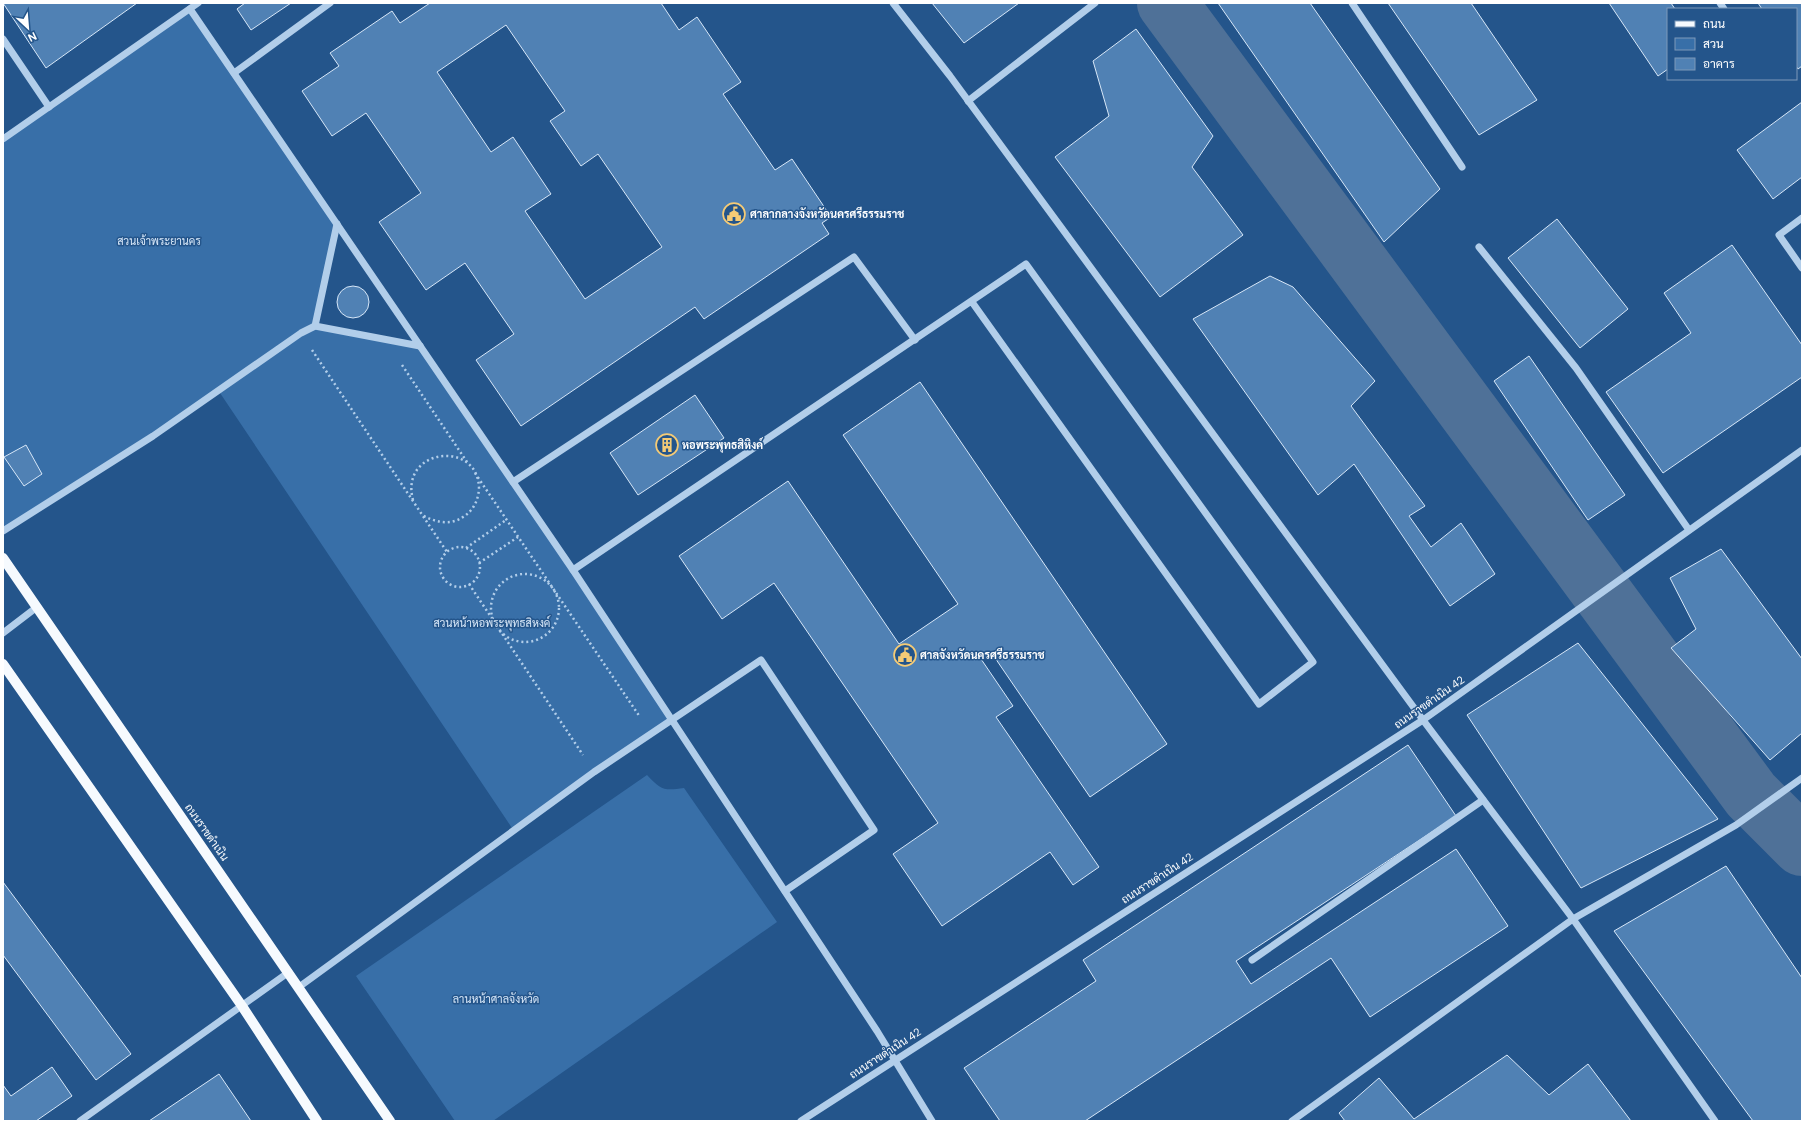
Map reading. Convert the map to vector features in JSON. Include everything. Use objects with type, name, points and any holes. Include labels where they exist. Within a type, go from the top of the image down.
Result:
[{"type":"main road","name":"ถนนราขดำเนิน","points":[[3,558],[390,1121]]},
{"type":"main road","points":[[3,664],[242,1006],[316,1121]]},
{"type":"street","points":[[3,140],[198,3]]},
{"type":"street","points":[[234,73],[330,3]]},
{"type":"street","points":[[893,3],[968,101],[1423,720],[1573,919],[1715,1121]]},
{"type":"street","points":[[968,101],[1095,3]]},
{"type":"street","points":[[1352,3],[1462,166]]},
{"type":"street","points":[[190,9],[573,570],[895,1060],[932,1121]]},
{"type":"street","points":[[3,39],[49,107]]},
{"type":"street","points":[[1802,218],[1780,234],[1802,268]]},
{"type":"street","points":[[315,326],[337,224]]},
{"type":"street","points":[[1479,247],[1576,368],[1689,530]]},
{"type":"street","points":[[513,482],[854,256],[916,340]]},
{"type":"street","points":[[573,570],[916,340],[1026,264],[1313,662],[1258,704],[972,302]]},
{"type":"street","points":[[3,531],[153,436],[301,333],[315,326],[420,346]]},
{"type":"street","name":"ถนนราขดำเนิน 42","points":[[801,1121],[1423,720],[1802,450]]},
{"type":"street","points":[[3,633],[37,607]]},
{"type":"street","points":[[299,987],[594,772],[761,660],[874,830],[784,891]]},
{"type":"street","points":[[1292,1121],[1573,919],[1736,825],[1802,778]]},
{"type":"street","points":[[1252,960],[1483,800]]},
{"type":"street","points":[[80,1121],[289,972]]},
{"type":"path","points":[[301,333],[447,552]]},
{"type":"path","points":[[386,339],[468,464],[651,734]]},
{"type":"path","points":[[418,509],[412,499],[411,488],[413,477],[419,468],[428,460],[438,456],[454,457],[468,464]]},
{"type":"path","points":[[422,515],[436,522],[448,523],[459,520],[468,514],[475,505],[478,495],[479,484],[475,473]]},
{"type":"path","points":[[466,548],[506,520]]},
{"type":"path","points":[[479,563],[518,537]]},
{"type":"path","points":[[459,547],[466,548],[472,551],[479,563],[477,576],[469,584],[457,587],[442,577],[440,564],[447,552],[459,547]]},
{"type":"path","points":[[529,574],[540,578],[549,584],[555,592],[559,608],[555,624],[548,633],[539,639],[528,642],[516,641],[506,636],[496,627],[491,607],[493,596],[499,586],[507,579],[518,575],[529,574]]},
{"type":"path","points":[[469,584],[496,627],[594,772]]},
{"type":"green space","points":[[190,9],[337,224],[315,326],[420,346],[672,720],[514,831],[218,390],[3,531],[3,139]]},
{"type":"green space","name":"ลานหน้าศาลจังหวัด","points":[[647,775],[656,784],[663,788],[684,788],[777,922],[493,1121],[455,1121],[356,976]]},
{"type":"building","points":[[3,3],[137,3],[46,68]]},
{"type":"building","points":[[245,3],[291,3],[251,30],[237,9]]},
{"type":"building","name":"ศาลากลางจังหวัดนครศรีธรรมราช","points":[[430,3],[661,3],[679,30],[697,17],[741,82],[723,94],[775,170],[792,159],[831,217],[822,223],[829,234],[704,319],[695,307],[521,426],[476,360],[514,334],[465,263],[426,290],[379,222],[421,193],[366,113],[332,136],[302,91],[339,66],[330,53],[392,11],[400,23]],"holes":[[[506,25],[565,111],[550,121],[581,166],[598,154],[662,247],[585,299],[525,211],[551,194],[513,137],[491,152],[437,72]]]},
{"type":"building","points":[[932,3],[1019,3],[964,43]]},
{"type":"building","points":[[1218,3],[1310,3],[1440,189],[1384,242]]},
{"type":"building","points":[[1388,3],[1471,3],[1537,100],[1479,135]]},
{"type":"building","points":[[1609,3],[1671,3],[1674,8],[1667,8],[1667,70],[1658,76]]},
{"type":"building","points":[[1758,3],[1802,3],[1802,66],[1798,69],[1797,8],[1761,8]]},
{"type":"building","points":[[1136,29],[1213,136],[1192,167],[1243,235],[1160,297],[1055,157],[1109,116],[1093,61]]},
{"type":"building","points":[[1802,102],[1802,177],[1773,199],[1737,150]]},
{"type":"building","points":[[1557,219],[1628,309],[1580,348],[1508,258]]},
{"type":"building","points":[[1732,245],[1802,345],[1802,377],[1663,473],[1606,392],[1691,333],[1664,293]]},
{"type":"building","points":[[1270,276],[1293,287],[1375,381],[1351,406],[1425,506],[1409,516],[1431,547],[1461,523],[1495,574],[1450,606],[1354,464],[1318,495],[1193,319]]},
{"type":"building","points":[[350,286],[356,286],[366,293],[369,302],[368,308],[362,315],[356,318],[350,318],[340,311],[337,305],[337,299],[344,289]]},
{"type":"building","points":[[1529,356],[1625,495],[1588,520],[1494,381]]},
{"type":"building","name":"ศาลจังหวัดนครศรีธรรมราช","points":[[920,382],[1167,744],[1090,797],[991,652],[981,659],[1013,706],[996,717],[1099,867],[1073,885],[1050,852],[942,926],[893,854],[938,823],[774,583],[722,619],[679,556],[788,481],[899,644],[958,604],[843,435]]},
{"type":"building","name":"หอพระพุทธสิหิงค์","points":[[695,395],[724,438],[638,495],[610,453]]},
{"type":"building","points":[[26,445],[42,474],[24,486],[4,457]]},
{"type":"building","points":[[1721,549],[1802,659],[1802,733],[1770,760],[1671,648],[1696,629],[1670,578]]},
{"type":"building","points":[[1578,643],[1718,819],[1581,888],[1467,715]]},
{"type":"building","points":[[1408,745],[1456,816],[1236,961],[1251,984],[1456,849],[1508,926],[1370,1017],[1331,958],[1085,1121],[1000,1121],[964,1068],[1096,981],[1083,960]]},
{"type":"building","points":[[1726,866],[1802,978],[1802,1121],[1753,1121],[1614,931]]},
{"type":"building","points":[[3,882],[131,1054],[96,1080],[3,955]]},
{"type":"building","points":[[1507,1055],[1549,1095],[1588,1064],[1631,1121],[1345,1121],[1339,1113],[1379,1078],[1414,1119]]},
{"type":"building","points":[[52,1067],[72,1096],[36,1121],[3,1121],[3,1085],[11,1096]]},
{"type":"building","points":[[219,1074],[251,1121],[149,1121]]},
{"type":"waterway","points":[[1167,3],[1751,795],[1802,846]]},
{"type":"place","name":"ศาลากลางจังหวัดนครศรีธรรมราช","points":[[734,214]]},
{"type":"place","name":"หอพระพุทธสิหิงค์","points":[[667,445]]},
{"type":"place","name":"ศาลจังหวัดนครศรีธรรมราช","points":[[905,655]]},
{"type":"park label","name":"สวนเจ้าพระยานคร","points":[[159,241]]},
{"type":"park label","name":"สวนหน้าหอพระพุทธสิหงค์","points":[[492,623]]}]
